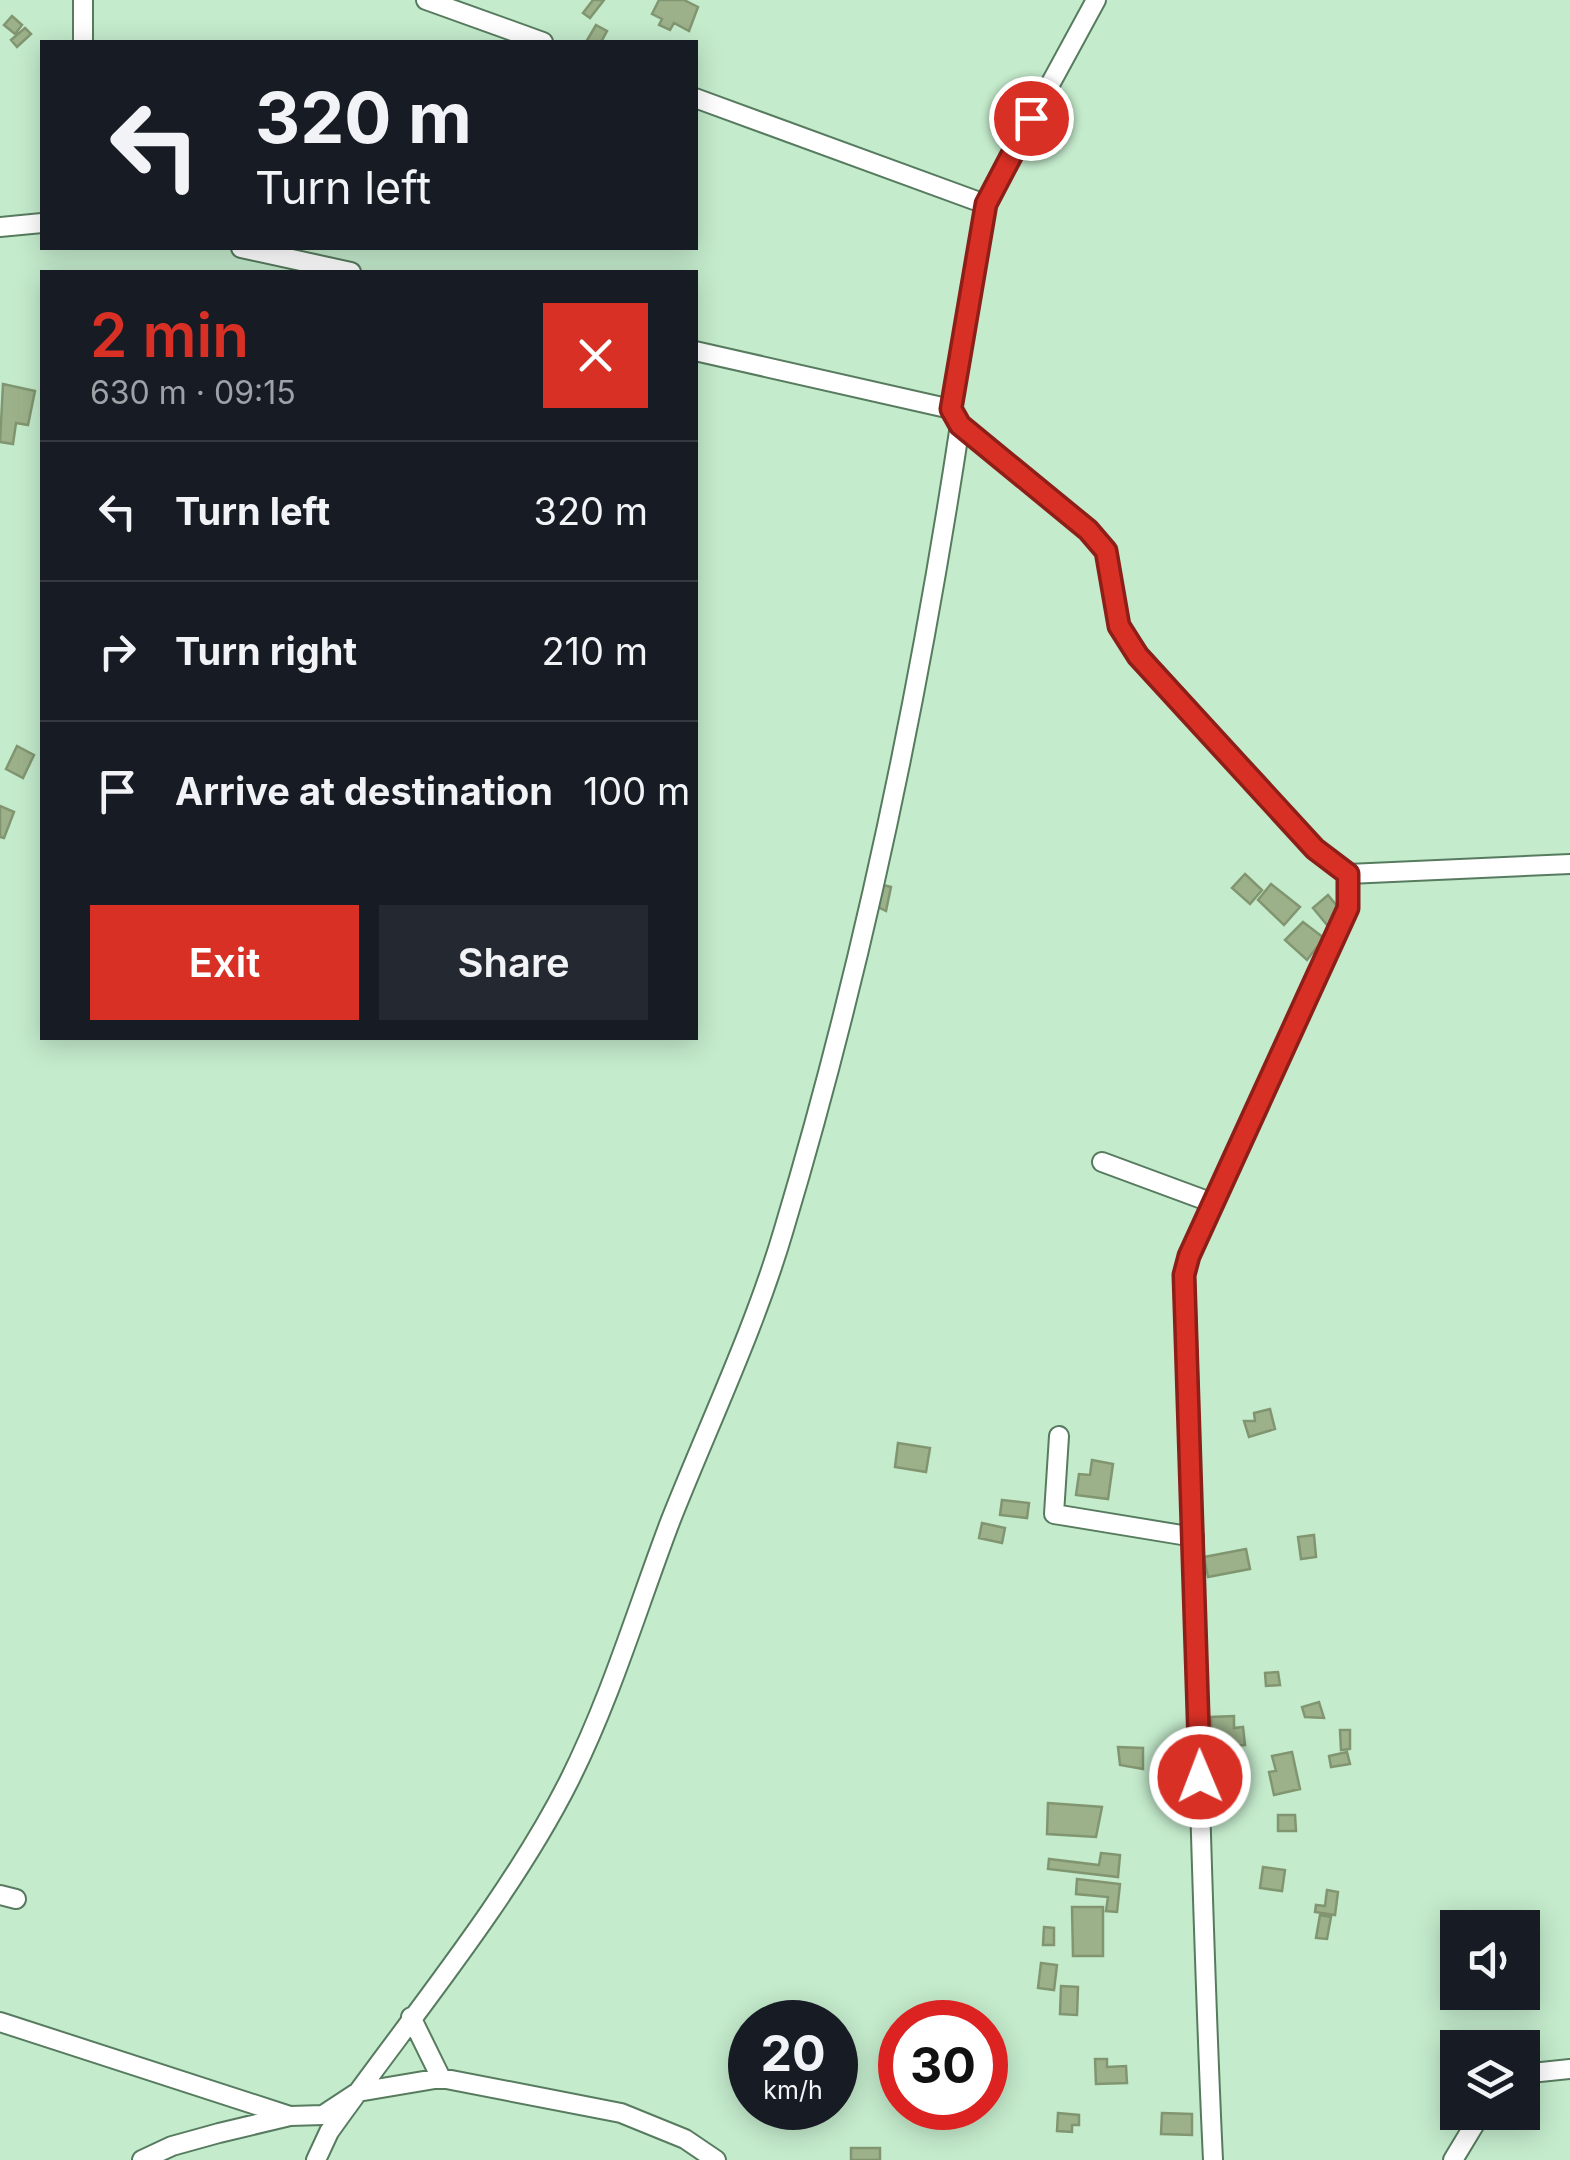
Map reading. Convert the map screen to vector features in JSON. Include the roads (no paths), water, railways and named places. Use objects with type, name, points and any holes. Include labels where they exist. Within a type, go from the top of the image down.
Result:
[{"type":"street","points":[[83,40],[84,0]]},
{"type":"street","points":[[426,0],[537,40]]},
{"type":"street","points":[[316,2160],[358,2092],[537,1838],[569,1780],[614,1679],[783,1234],[848,994],[929,628],[986,204],[1096,0]]},
{"type":"street","points":[[698,99],[986,204]]},
{"type":"street","points":[[0,227],[40,223]]},
{"type":"street","points":[[250,250],[342,270]]},
{"type":"street","points":[[698,352],[955,417],[1088,530],[1106,551],[1119,626],[1138,656],[1315,849],[1348,874],[1570,864]]},
{"type":"street","points":[[1212,2160],[1201,1920],[1194,1538],[1184,1275],[1348,908],[1348,874]]},
{"type":"street","points":[[1102,1162],[1214,1203]]},
{"type":"street","points":[[1059,1436],[1054,1514],[1194,1538]]},
{"type":"street","points":[[411,2017],[441,2078]]},
{"type":"street","points":[[0,2022],[290,2116]]},
{"type":"street","points":[[1540,2072],[1570,2069]]},
{"type":"street","points":[[142,2160],[172,2146],[290,2116],[323,2115],[358,2092],[441,2078],[621,2113],[685,2140],[716,2160]]},
{"type":"street","points":[[1453,2160],[1471,2130]]}]
